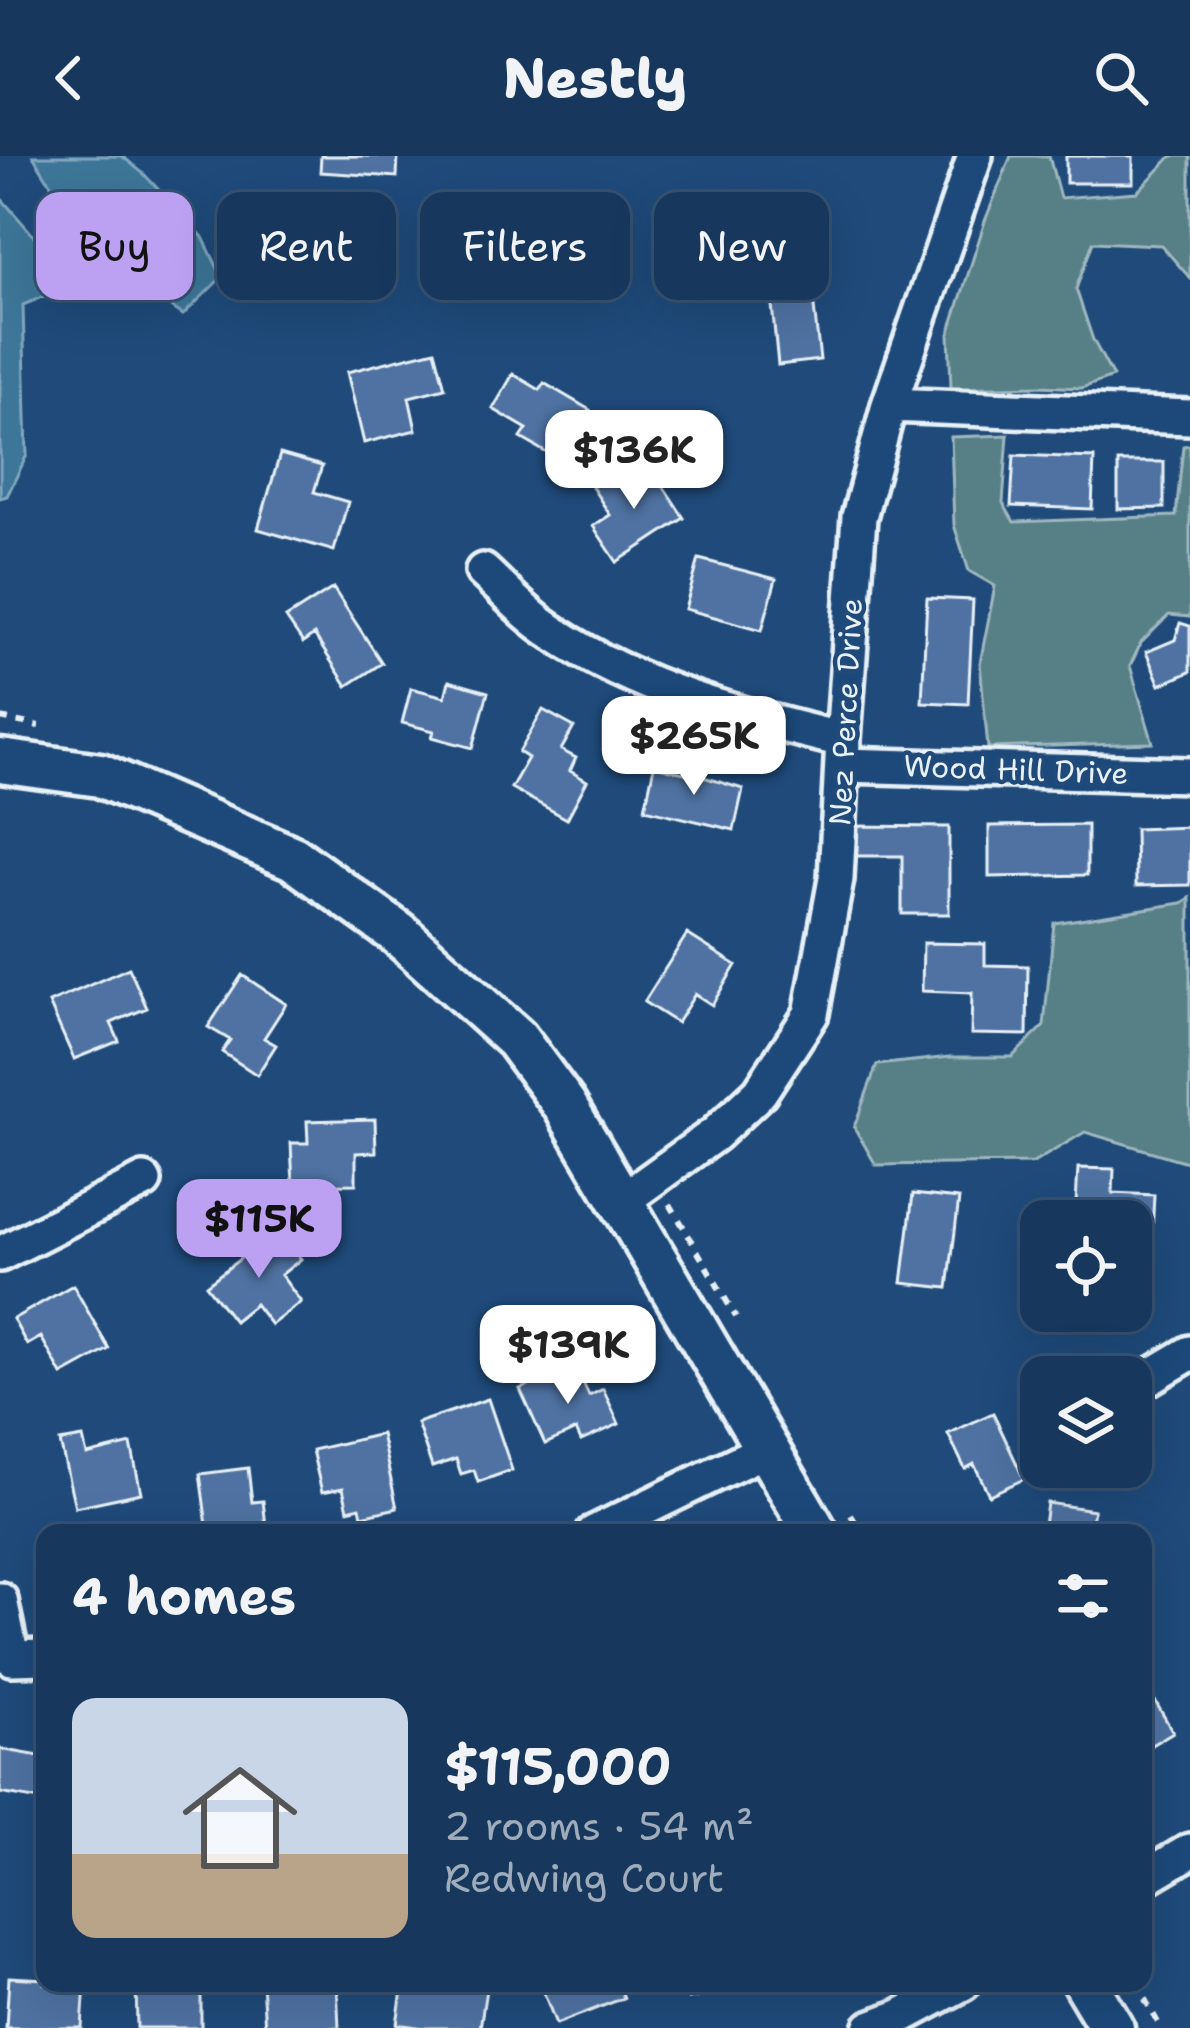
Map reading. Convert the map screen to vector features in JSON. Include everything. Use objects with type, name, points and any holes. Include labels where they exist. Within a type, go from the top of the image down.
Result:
[{"type":"street","name":"Nez Perce Drive","points":[[622,1201],[715,1134],[760,1092],[811,1014],[836,879],[859,518],[889,405],[975,156]]},
{"type":"street","points":[[889,405],[1190,417]]},
{"type":"street","name":"Wood Hill Drive","points":[[483,571],[549,631],[613,669],[843,753],[1190,775]]},
{"type":"street","points":[[0,760],[100,775],[293,858],[399,934],[516,1039],[564,1104],[811,1524]]},
{"type":"street","points":[[0,1254],[144,1181]]},
{"type":"street","points":[[1152,1376],[1190,1353]]},
{"type":"street","points":[[612,1524],[766,1449]]},
{"type":"street","points":[[0,1600],[12,1658],[36,1658]]},
{"type":"street","points":[[1152,1874],[1190,1851]]},
{"type":"street","points":[[871,2028],[946,1992]]},
{"type":"street","points":[[1090,1992],[1112,2028]]},
{"type":"path","points":[[1141,1992],[1161,2028]]},
{"type":"green space","points":[[1011,156],[1049,156],[1060,198],[1137,192],[1172,156],[1190,156],[1190,278],[1161,245],[1093,242],[1076,289],[1093,340],[1113,377],[1082,388],[951,388],[949,334]]},
{"type":"green space","points":[[1008,435],[1003,503],[1014,522],[1176,516],[1183,446],[1190,445],[1190,617],[1169,615],[1141,643],[1130,666],[1153,743],[988,748],[980,663],[995,586],[969,571],[954,525],[951,437]]},
{"type":"green space","points":[[1190,898],[1190,1163],[1085,1132],[1033,1163],[876,1165],[854,1127],[877,1065],[950,1057],[1012,1057],[1044,1026],[1054,923]]},
{"type":"water","points":[[33,156],[122,156],[161,192],[56,192]]},
{"type":"water","points":[[0,197],[36,238],[36,300],[23,305],[27,455],[7,496],[0,498]]},
{"type":"water","points":[[193,226],[217,266],[217,282],[183,315],[161,300],[193,300]]},
{"type":"building","points":[[321,156],[398,156],[397,177],[320,172]]},
{"type":"building","points":[[1066,156],[1133,156],[1133,183],[1066,183]]},
{"type":"building","points":[[772,300],[813,300],[820,360],[778,365]]},
{"type":"building","points":[[435,350],[445,388],[409,397],[416,430],[364,443],[347,372]]},
{"type":"building","points":[[513,374],[540,390],[544,383],[590,410],[585,418],[602,428],[586,455],[568,445],[559,460],[521,438],[527,429],[493,409]]},
{"type":"building","points":[[280,454],[322,466],[314,492],[348,502],[334,551],[258,529]]},
{"type":"building","points":[[1014,455],[1094,458],[1092,509],[1011,506]]},
{"type":"building","points":[[1118,462],[1164,462],[1164,508],[1118,509]]},
{"type":"building","points":[[626,465],[637,483],[654,472],[684,518],[617,562],[593,526],[610,515],[592,487]]},
{"type":"building","points":[[699,559],[776,579],[762,630],[685,609]]},
{"type":"building","points":[[333,588],[382,663],[347,686],[314,635],[303,643],[286,618]]},
{"type":"building","points":[[927,598],[973,600],[968,704],[922,702]]},
{"type":"building","points":[[1180,623],[1190,626],[1190,672],[1160,685],[1146,652],[1175,640]]},
{"type":"building","points":[[449,681],[488,692],[473,748],[402,723],[411,688],[445,697]]},
{"type":"building","points":[[543,710],[574,727],[561,750],[576,758],[570,771],[587,781],[567,819],[511,788],[528,758],[519,752]]},
{"type":"building","points":[[654,766],[743,789],[734,830],[645,809]]},
{"type":"building","points":[[1087,825],[1087,875],[989,877],[989,826]]},
{"type":"building","points":[[853,826],[949,827],[949,914],[902,914],[902,856],[853,856]]},
{"type":"building","points":[[1190,827],[1190,885],[1136,886],[1135,829]]},
{"type":"building","points":[[687,934],[736,965],[712,1005],[695,994],[677,1023],[644,1002]]},
{"type":"building","points":[[923,943],[985,944],[985,965],[1028,966],[1027,1035],[971,1034],[972,993],[922,991]]},
{"type":"building","points":[[129,968],[147,1008],[111,1023],[119,1041],[74,1059],[49,1003]]},
{"type":"building","points":[[242,975],[286,1004],[264,1038],[276,1045],[257,1075],[222,1052],[230,1040],[208,1027]]},
{"type":"building","points":[[375,1119],[376,1152],[356,1153],[356,1184],[293,1185],[291,1143],[308,1143],[307,1121]]},
{"type":"building","points":[[1078,1168],[1114,1169],[1113,1193],[1154,1195],[1152,1234],[1152,1200],[1076,1200]]},
{"type":"building","points":[[913,1194],[959,1199],[948,1288],[902,1283]]},
{"type":"building","points":[[279,1229],[301,1259],[281,1275],[301,1302],[271,1325],[255,1304],[234,1321],[206,1285]]},
{"type":"building","points":[[73,1285],[109,1349],[62,1375],[41,1337],[27,1345],[13,1319]]},
{"type":"building","points":[[575,1365],[589,1396],[603,1389],[619,1424],[581,1441],[576,1430],[545,1444],[520,1389]]},
{"type":"building","points":[[488,1399],[512,1470],[478,1482],[474,1470],[461,1474],[456,1459],[432,1467],[417,1423]]},
{"type":"building","points":[[993,1413],[1020,1470],[1020,1481],[989,1495],[974,1464],[965,1469],[948,1434]]},
{"type":"building","points":[[381,1434],[397,1508],[362,1516],[360,1507],[348,1510],[343,1488],[322,1492],[312,1450]]},
{"type":"building","points":[[83,1438],[87,1455],[131,1444],[141,1493],[75,1507],[60,1442]]},
{"type":"building","points":[[248,1468],[252,1502],[263,1501],[266,1524],[207,1524],[200,1474]]},
{"type":"building","points":[[1047,1503],[1094,1510],[1091,1524],[1044,1524]]},
{"type":"building","points":[[1152,1696],[1173,1732],[1152,1745]]},
{"type":"building","points":[[0,1749],[36,1755],[36,1799],[0,1793]]},
{"type":"building","points":[[9,1977],[36,1978],[36,1992],[84,1992],[82,2028],[6,2028]]},
{"type":"building","points":[[136,1992],[201,1992],[201,2028],[137,2028]]},
{"type":"building","points":[[263,1992],[337,1992],[339,2028],[265,2028]]},
{"type":"building","points":[[402,1992],[486,1992],[480,2028],[397,2024]]},
{"type":"building","points":[[544,1992],[622,1992],[624,1998],[556,2024]]},
{"type":"building","points":[[688,1992],[720,1992],[689,1999]]}]
